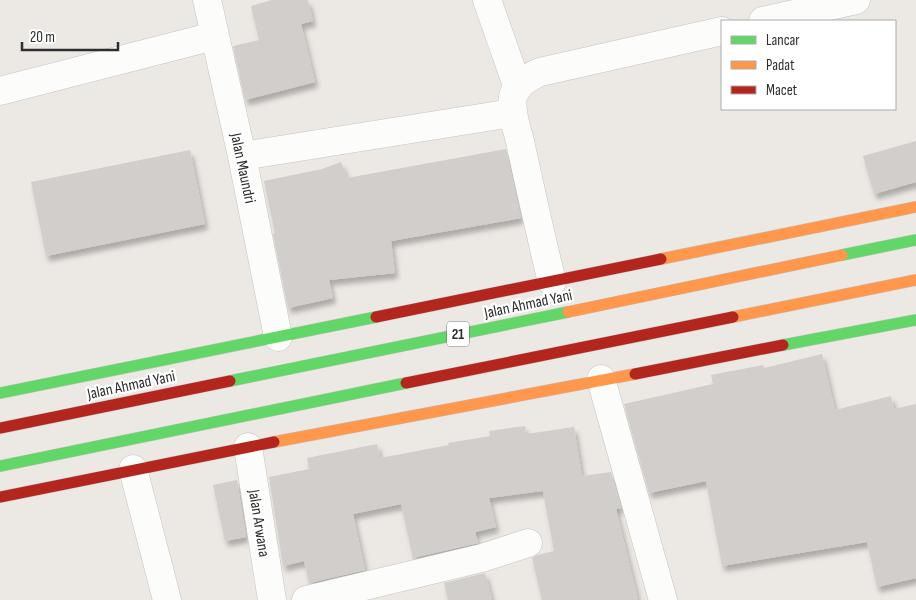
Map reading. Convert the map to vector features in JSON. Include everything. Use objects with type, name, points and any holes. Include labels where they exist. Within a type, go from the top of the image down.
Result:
[{"type":"main road","points":[[0,393],[916,207]]},
{"type":"main road","name":"Jalan Ahmad Yani","points":[[0,428],[916,240]]},
{"type":"main road","name":"21","points":[[0,466],[916,280]]},
{"type":"main road","points":[[0,497],[248,446],[916,320]]},
{"type":"street","name":"Jalan Maundri","points":[[207,0],[242,156],[278,337]]},
{"type":"street","points":[[487,0],[515,100],[520,140],[552,282]]},
{"type":"street","points":[[767,20],[856,0]]},
{"type":"street","points":[[515,100],[526,79],[540,72],[721,30]]},
{"type":"street","points":[[0,91],[214,36]]},
{"type":"street","points":[[242,156],[515,100]]},
{"type":"street","points":[[601,379],[662,600]]},
{"type":"street","name":"Jalan Arwana","points":[[248,446],[272,600]]},
{"type":"street","points":[[132,470],[167,600]]},
{"type":"street","points":[[306,600],[482,558],[528,543]]},
{"type":"building","points":[[272,0],[308,0],[313,21],[301,24],[315,82],[245,100],[233,46],[259,40],[251,6]]},
{"type":"building","points":[[916,141],[916,182],[874,194],[863,156]]},
{"type":"building","points":[[506,149],[521,218],[391,241],[395,273],[329,280],[333,298],[288,308],[264,181],[322,169],[341,162],[347,178]]},
{"type":"building","points":[[190,150],[205,224],[46,256],[31,182]]},
{"type":"building","points":[[822,354],[835,410],[891,396],[894,409],[916,404],[916,578],[877,587],[867,542],[722,566],[706,481],[649,493],[624,404],[713,384],[711,375],[763,365],[764,368]]},
{"type":"building","points":[[525,426],[526,434],[574,427],[582,476],[611,472],[621,508],[616,509],[638,600],[542,600],[532,558],[554,551],[543,491],[489,498],[496,527],[475,532],[478,543],[413,558],[401,504],[353,514],[365,570],[309,583],[304,561],[283,566],[269,477],[309,469],[307,458],[377,444],[380,458],[490,436],[489,431]]},
{"type":"building","points":[[237,480],[246,537],[225,541],[213,485]]},
{"type":"building","points":[[485,573],[492,600],[448,600],[444,583]]},
{"type":"traffic: fast","points":[[842,255],[916,240]]},
{"type":"traffic: fast","points":[[230,381],[568,312]]},
{"type":"traffic: fast","points":[[0,393],[376,317]]},
{"type":"traffic: fast","points":[[783,345],[916,320]]},
{"type":"traffic: fast","points":[[0,466],[406,383]]},
{"type":"traffic: slow","points":[[661,259],[916,207]]},
{"type":"traffic: slow","points":[[568,312],[842,255]]},
{"type":"traffic: slow","points":[[733,317],[916,280]]},
{"type":"traffic: slow","points":[[274,442],[635,374]]},
{"type":"traffic: jam","points":[[376,317],[661,259]]},
{"type":"traffic: jam","points":[[406,383],[733,317]]},
{"type":"traffic: jam","points":[[635,374],[783,345]]},
{"type":"traffic: jam","points":[[0,428],[230,381]]},
{"type":"traffic: jam","points":[[0,497],[274,442]]}]
